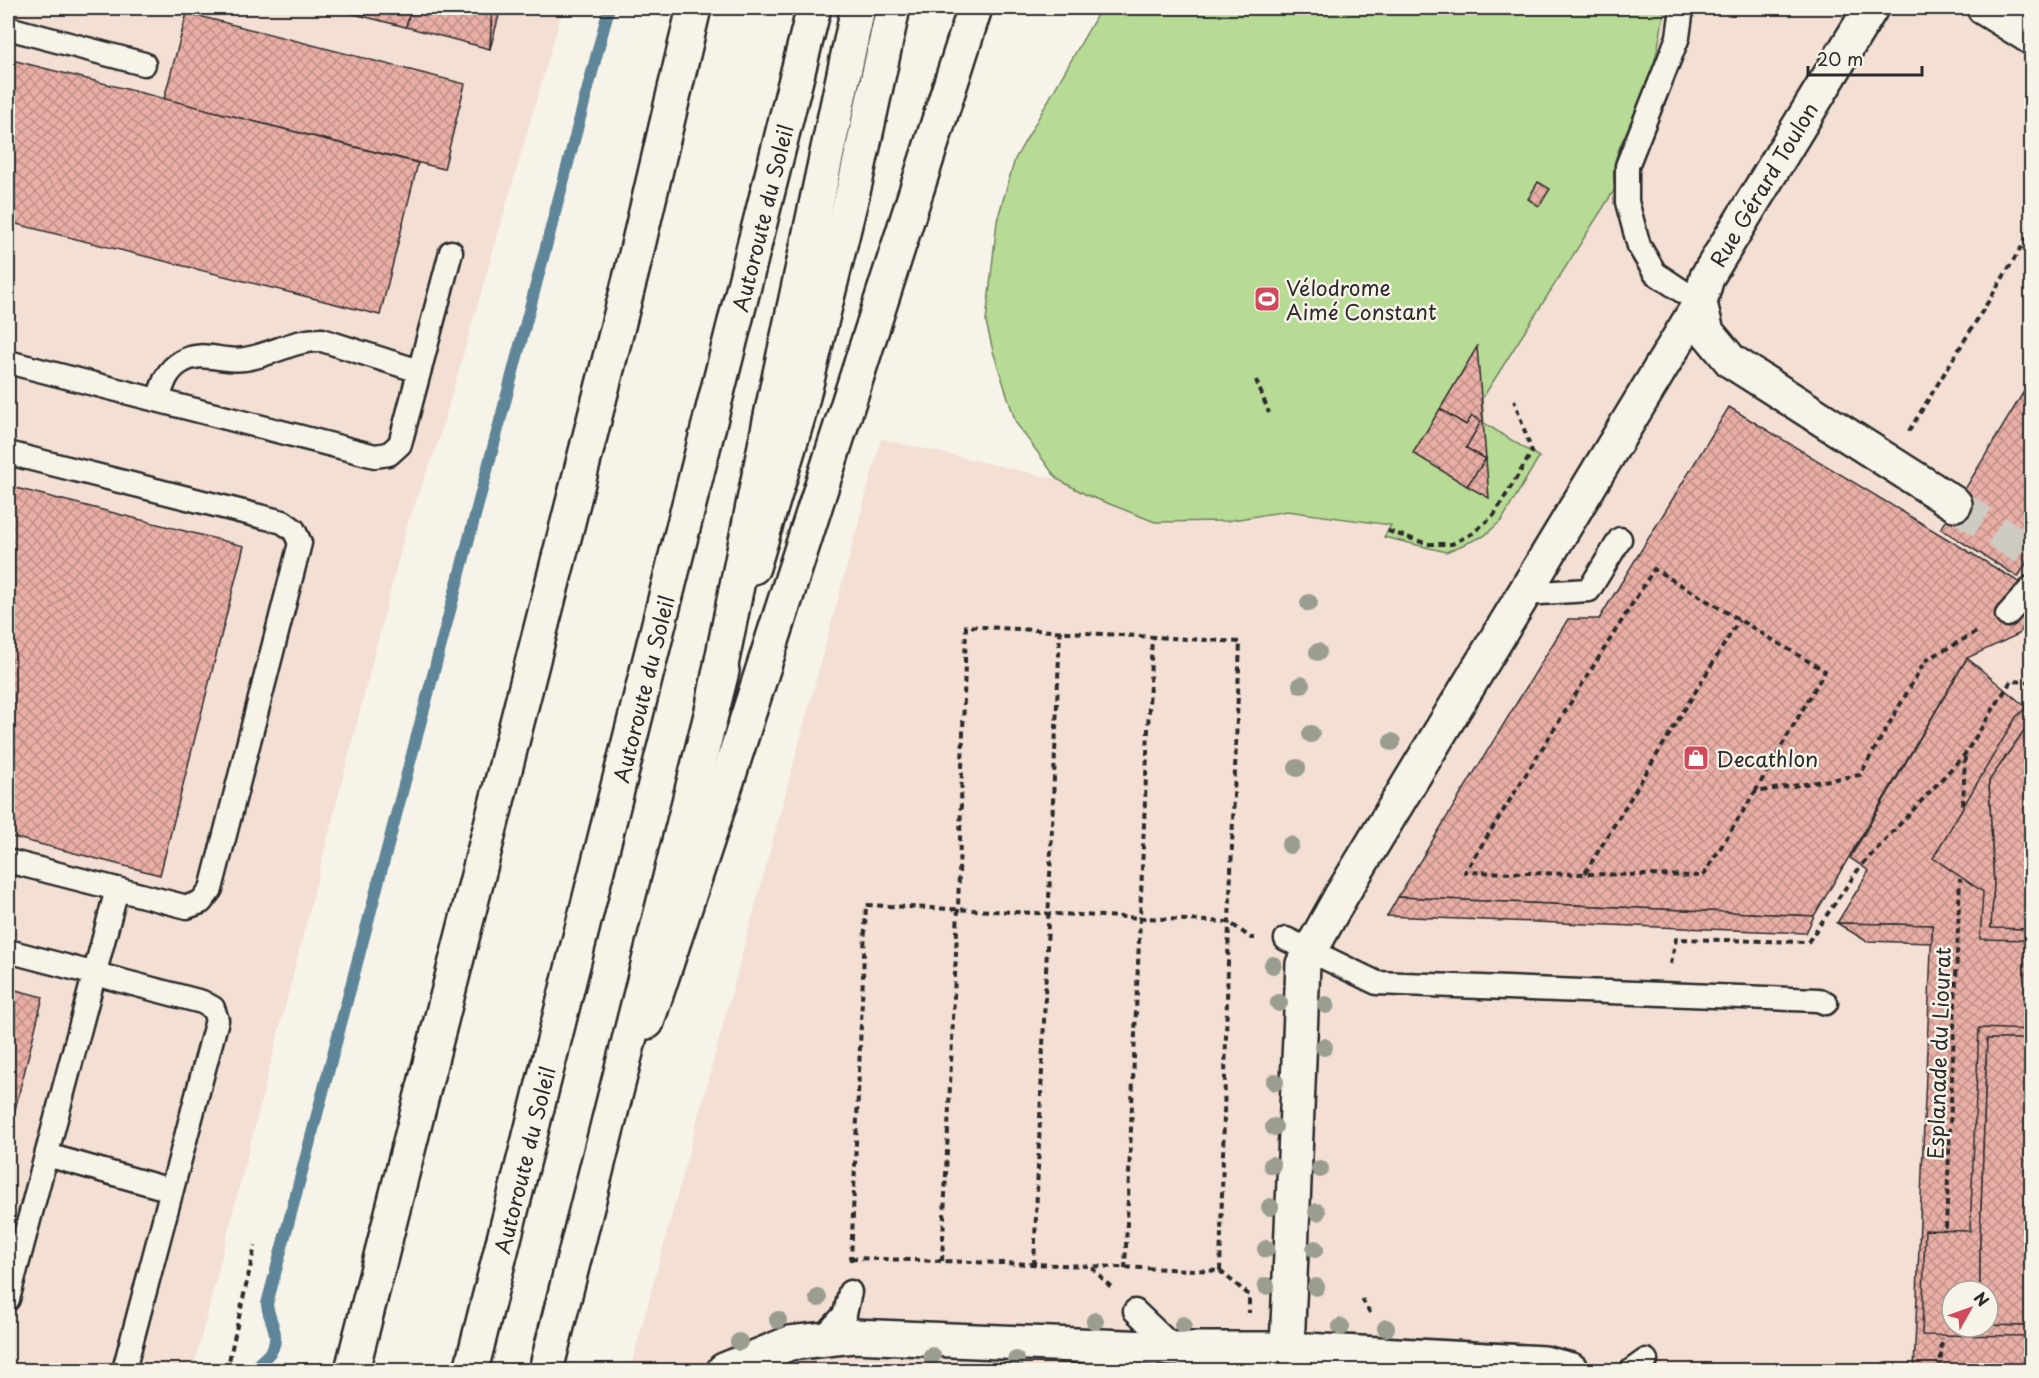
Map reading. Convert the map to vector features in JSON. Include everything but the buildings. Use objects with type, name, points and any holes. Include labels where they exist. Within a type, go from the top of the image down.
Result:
[{"type":"main road","points":[[352,1371],[630,279],[694,8]]},
{"type":"main road","name":"Autoroute du Soleil","points":[[471,1371],[814,8]]},
{"type":"main road","points":[[714,700],[772,411],[858,8]]},
{"type":"main road","points":[[546,1371],[714,700],[798,417],[856,178],[893,8]]},
{"type":"main road","points":[[595,1179],[729,775],[975,8]]},
{"type":"main road","name":"Rue Gérard Toulon","points":[[1287,1349],[1303,964],[1297,945],[1524,594],[1700,303],[1707,277],[1871,8]]},
{"type":"main road","points":[[1984,8],[2031,38]]},
{"type":"main road","points":[[1700,303],[1707,332],[1731,362],[1955,504]]},
{"type":"main road","points":[[724,1371],[790,1343],[853,1336],[1175,1349],[1287,1349],[1544,1363],[1571,1371]]},
{"type":"lane","points":[[1682,8],[1678,37],[1627,166],[1627,202],[1639,246],[1655,273],[1700,303]]},
{"type":"lane","points":[[8,28],[144,64]]},
{"type":"lane","points":[[8,362],[375,456],[389,454],[400,444],[451,252]]},
{"type":"lane","points":[[158,400],[167,372],[182,361],[201,354],[228,360],[246,359],[306,339],[321,340],[419,371]]},
{"type":"lane","points":[[8,453],[283,522],[294,530],[300,543],[211,889],[201,902],[187,907],[8,861]]},
{"type":"lane","points":[[1524,594],[1589,590],[1620,539]]},
{"type":"lane","points":[[2007,615],[2031,587]]},
{"type":"lane","points":[[8,1299],[117,889]]},
{"type":"lane","points":[[1297,945],[1377,983],[1666,993],[1818,1000],[1826,1003]]},
{"type":"lane","points":[[8,951],[202,1002],[213,1008],[217,1020],[124,1371]]},
{"type":"lane","points":[[47,1155],[171,1190]]},
{"type":"lane","points":[[822,1339],[845,1314],[850,1292]]},
{"type":"lane","points":[[1135,1311],[1175,1349]]},
{"type":"path","points":[[1890,463],[2031,230]]},
{"type":"path","points":[[1256,380],[1269,412]]},
{"type":"path","points":[[1388,531],[1428,544],[1452,544],[1473,533],[1494,515],[1532,452],[1514,400]]},
{"type":"path","points":[[1654,569],[1739,620],[1825,671],[1703,876],[1466,872],[1654,569]]},
{"type":"path","points":[[1755,792],[1860,775],[1925,661],[2007,615]]},
{"type":"path","points":[[1585,874],[1739,620]]},
{"type":"path","points":[[851,1258],[1220,1271],[1229,922],[1240,642],[966,626],[958,909],[942,1261]]},
{"type":"path","points":[[1034,1265],[1060,631]]},
{"type":"path","points":[[1125,1269],[1152,636]]},
{"type":"path","points":[[1666,993],[1676,939],[1808,942],[1860,867],[1965,754],[2012,681],[2031,682]]},
{"type":"path","points":[[1963,805],[1965,754]]},
{"type":"path","name":"Esplanade du Liourat","points":[[1946,1228],[1960,879]]},
{"type":"path","points":[[850,1292],[866,905],[1229,922],[1251,938],[1297,945]]},
{"type":"path","points":[[227,1371],[255,1246]]},
{"type":"path","points":[[1090,1266],[1135,1311]]},
{"type":"path","points":[[1940,1371],[1942,1339]]},
{"type":"shaded area","points":[[8,8],[563,8],[438,442],[407,525],[193,1370],[8,1370]]},
{"type":"shaded area","points":[[1665,8],[2031,8],[2031,1370],[630,1370],[881,439],[1057,479],[1087,495],[1155,522],[1227,521],[1287,511],[1392,525],[1384,537],[1446,552],[1484,536],[1539,457],[1484,423],[1482,399],[1560,277],[1612,179],[1618,152],[1648,87]]},
{"type":"green space","name":"Vélodrome Aimé Constant","points":[[1101,8],[1665,8],[1648,85],[1624,136],[1615,162],[1613,175],[1615,189],[1482,399],[1484,423],[1539,457],[1502,520],[1484,536],[1446,552],[1384,537],[1391,525],[1287,511],[1227,521],[1155,522],[1087,495],[1057,479],[1016,423],[986,322],[997,221],[1015,159]]},
{"type":"waterway","points":[[254,1370],[271,1351],[275,1342],[267,1304],[609,8]]},
{"type":"tunnel","points":[[1955,504],[2032,554]]},
{"type":"place","name":"Vélodrome Aimé Constant","points":[[1267,299]]},
{"type":"place","name":"Decathlon","points":[[1696,758]]}]
